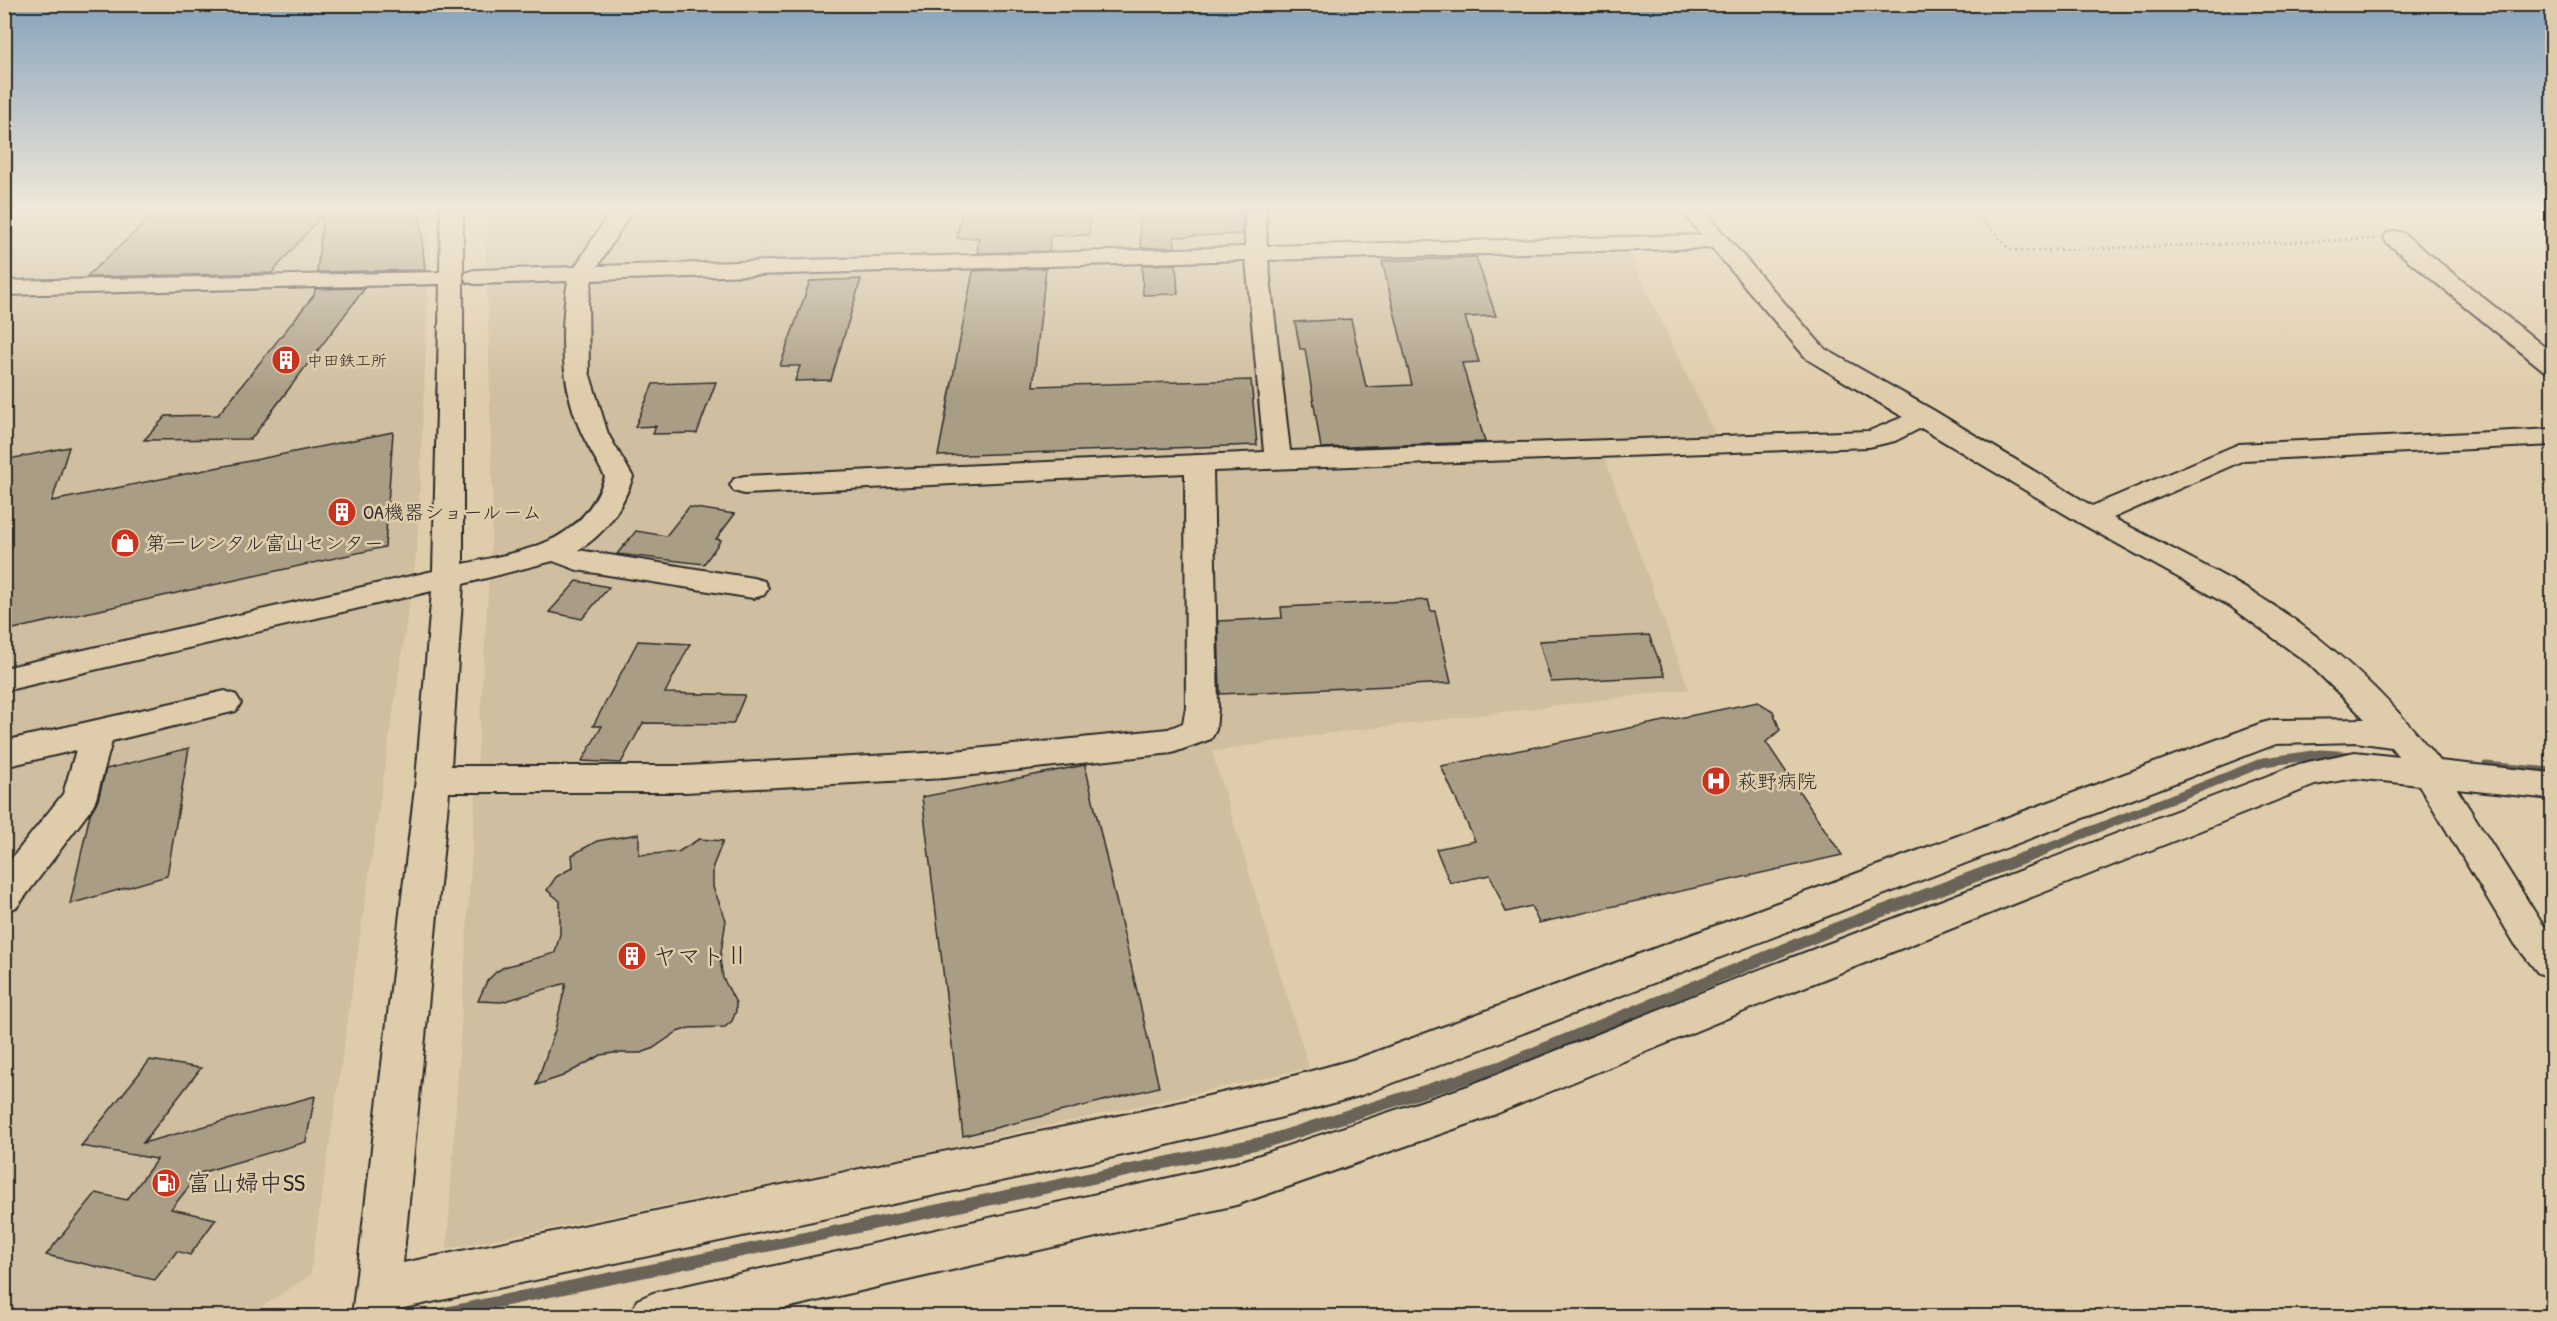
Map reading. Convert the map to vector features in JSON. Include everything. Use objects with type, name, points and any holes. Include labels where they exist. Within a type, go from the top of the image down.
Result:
[{"type":"street","points":[[451,271],[448,579],[433,779],[376,1304],[1275,1100],[1359,1077],[2274,732],[2356,730],[2401,736]]},
{"type":"street","points":[[4,680],[448,579],[555,551],[586,532],[603,514],[614,495],[619,477],[595,434],[576,372],[576,302],[584,271]]},
{"type":"street","points":[[475,277],[715,271]]},
{"type":"street","points":[[1258,271],[1278,460]]},
{"type":"street","points":[[1743,271],[1816,354],[1924,416],[2090,517],[2241,599],[2282,627],[2328,664],[2401,736],[2428,771],[2528,933],[2553,961]]},
{"type":"street","points":[[2436,271],[2553,365]]},
{"type":"street","points":[[4,288],[438,278]]},
{"type":"street","points":[[744,485],[1278,460],[1869,439],[1886,435],[1924,416]]},
{"type":"street","points":[[2090,517],[2239,452],[2553,437]]},
{"type":"street","points":[[433,779],[685,779],[933,766],[1172,741],[1199,729],[1202,707],[1199,464]]},
{"type":"street","points":[[555,551],[577,560],[753,588]]},
{"type":"street","points":[[4,754],[225,703]]},
{"type":"street","points":[[4,896],[79,799],[98,733]]},
{"type":"street","points":[[653,1317],[1236,1184],[1471,1104],[1752,990],[2311,773],[2355,765],[2553,786]]},
{"type":"shaded area","points":[[4,271],[429,271],[417,550],[310,1275],[248,1316],[5,1316]]},
{"type":"shaded area","points":[[487,271],[1637,271],[1718,441],[1600,446],[1689,689],[1316,735],[1212,752],[1309,1068],[902,1158],[447,1249],[493,514]]},
{"type":"building","points":[[93,271],[274,271],[272,273],[86,277]]},
{"type":"building","points":[[317,271],[390,271],[317,272]]},
{"type":"building","points":[[973,271],[1046,271],[1033,386],[1251,380],[1257,445],[938,456]]},
{"type":"building","points":[[1142,271],[1176,271],[1178,294],[1143,295]]},
{"type":"building","points":[[1384,271],[1481,271],[1496,316],[1465,317],[1479,362],[1462,363],[1485,442],[1321,448],[1305,349],[1300,349],[1295,322],[1351,319],[1366,387],[1412,385]]},
{"type":"building","points":[[861,279],[831,380],[795,381],[800,366],[780,366],[810,281]]},
{"type":"building","name":"中田鉄工所","points":[[365,288],[251,439],[144,440],[166,416],[218,415],[314,295],[315,289]]},
{"type":"building","points":[[716,382],[697,433],[653,434],[656,426],[635,427],[653,384]]},
{"type":"building","points":[[393,432],[385,547],[4,631],[4,460],[69,447],[52,501]]},
{"type":"building","points":[[689,507],[735,514],[716,539],[721,540],[704,564],[617,554],[636,531],[666,536]]},
{"type":"building","points":[[577,581],[609,587],[582,619],[549,612]]},
{"type":"building","points":[[1428,600],[1431,611],[1435,611],[1451,683],[1220,694],[1218,621],[1282,618],[1281,607]]},
{"type":"building","points":[[1649,635],[1665,676],[1551,682],[1539,641]]},
{"type":"building","points":[[638,641],[690,644],[665,693],[745,695],[733,724],[643,723],[621,763],[582,761],[602,726],[593,726]]},
{"type":"building","points":[[1758,702],[1773,711],[1780,730],[1766,742],[1842,855],[1539,923],[1531,906],[1506,912],[1490,875],[1450,883],[1436,849],[1475,841],[1441,766]]},
{"type":"building","points":[[189,748],[167,876],[70,904],[90,814],[98,800],[106,769]]},
{"type":"building","points":[[1085,765],[1159,1087],[963,1136],[922,797]]},
{"type":"building","name":"ヤマトⅡ","points":[[639,834],[639,855],[678,852],[699,839],[723,841],[713,866],[713,887],[726,920],[720,959],[723,978],[736,1003],[732,1021],[725,1027],[689,1028],[677,1032],[652,1049],[641,1053],[601,1055],[563,1076],[536,1085],[555,1030],[566,983],[502,1002],[478,1001],[487,981],[504,967],[555,953],[560,934],[560,901],[547,890],[556,877],[573,867],[572,855],[597,841]]},
{"type":"building","name":"富山婦中SS","points":[[150,1060],[201,1068],[143,1143],[315,1096],[306,1142],[200,1173],[171,1209],[216,1219],[190,1255],[177,1251],[155,1280],[46,1255],[96,1193],[127,1200],[157,1159],[81,1146]]},
{"type":"waterway","points":[[2038,852],[2264,762],[2321,754],[2353,756]]},
{"type":"waterway","points":[[2486,766],[2552,772]]},
{"type":"waterway","points":[[430,1316],[1265,1142],[1500,1067],[1834,929],[2042,851]]},
{"type":"place","name":"中田鉄工所","points":[[286,360]]},
{"type":"place","name":"OA機器ショールーム","points":[[342,512]]},
{"type":"place","name":"第一レンタル富山センター","points":[[125,543]]},
{"type":"place","name":"萩野病院","points":[[1716,781]]},
{"type":"place","name":"ヤマトⅡ","points":[[632,956]]},
{"type":"place","name":"富山婦中SS","points":[[166,1183]]}]
